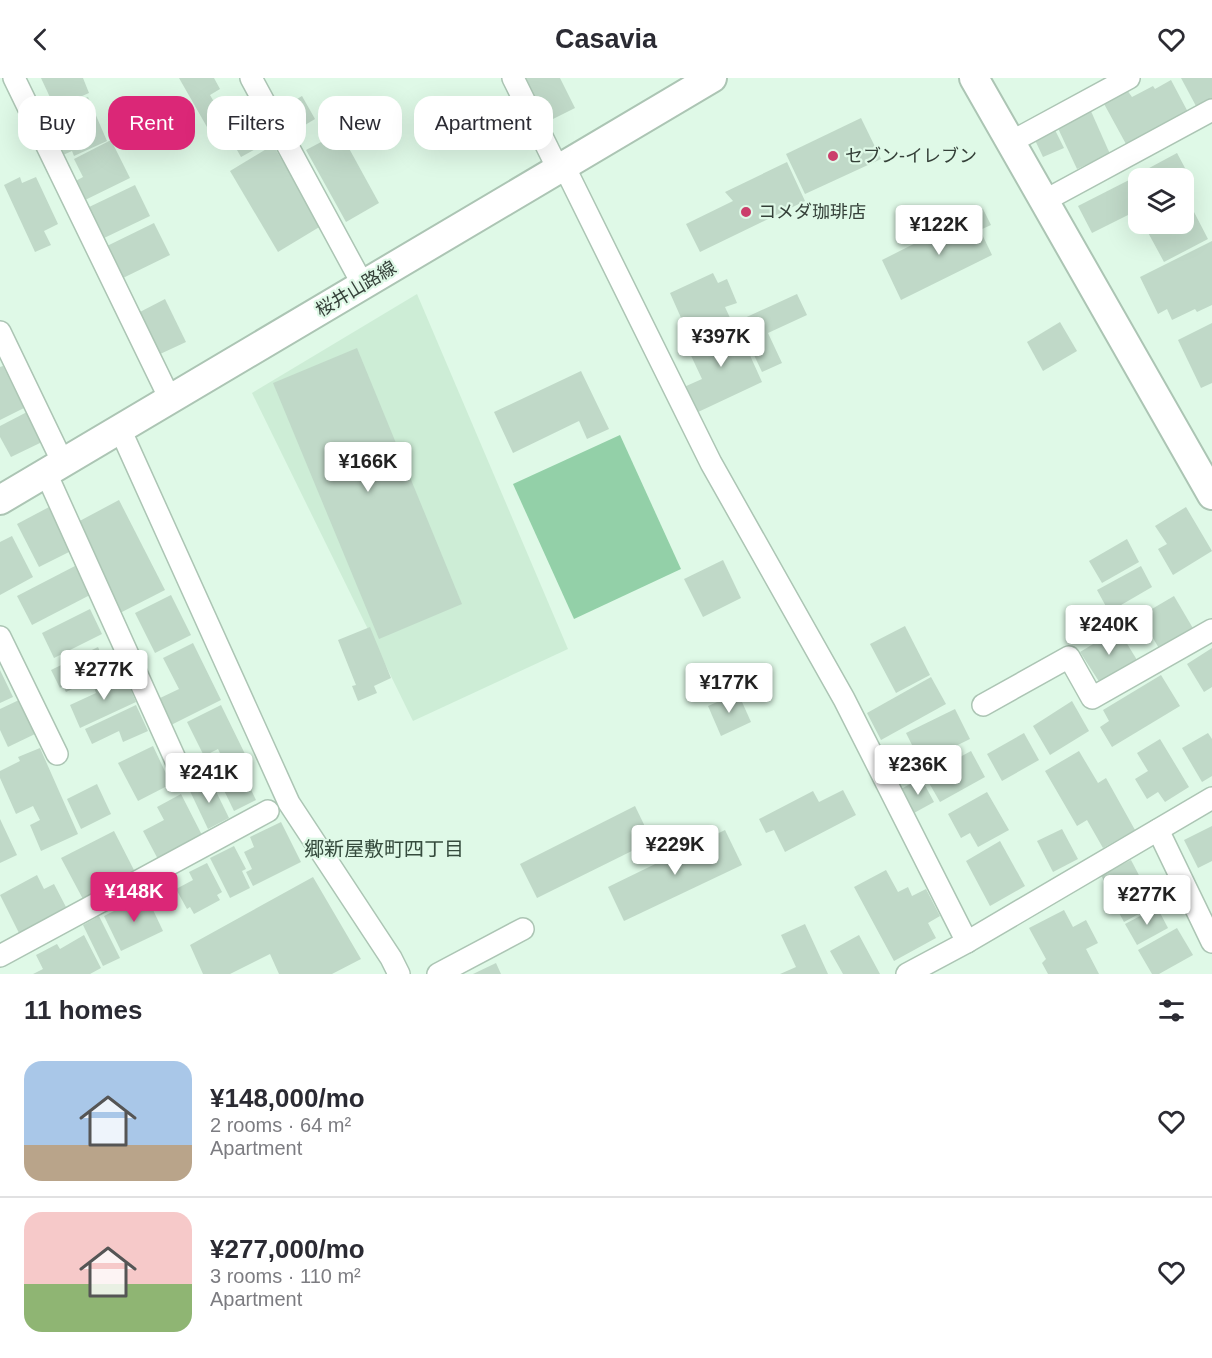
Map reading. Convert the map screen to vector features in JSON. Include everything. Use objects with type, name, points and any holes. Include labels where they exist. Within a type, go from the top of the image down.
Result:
[{"type":"main road","name":"桜井山路線","points":[[0,500],[712,78]]},
{"type":"main road","points":[[974,78],[1212,495]]},
{"type":"street","points":[[14,78],[170,399]]},
{"type":"street","points":[[251,78],[363,285]]},
{"type":"street","points":[[513,78],[711,463],[844,699],[967,942]]},
{"type":"street","points":[[1011,142],[1129,78]]},
{"type":"street","points":[[1044,201],[1212,110]]},
{"type":"street","points":[[3,344],[181,772]]},
{"type":"street","points":[[120,429],[289,803],[391,958],[396,973]]},
{"type":"street","points":[[983,705],[1069,657],[1092,698],[1212,630]]},
{"type":"street","points":[[0,637],[57,754]]},
{"type":"street","points":[[910,973],[1212,798]]},
{"type":"street","points":[[0,956],[268,811]]},
{"type":"street","points":[[1158,830],[1212,942]]},
{"type":"street","points":[[438,974],[523,929]]},
{"type":"shaded area","points":[[417,294],[568,649],[413,721],[252,393]]},
{"type":"green space","points":[[620,435],[681,569],[574,619],[513,484]]},
{"type":"building","points":[[41,78],[83,78],[89,93],[82,96],[49,96]]},
{"type":"building","points":[[179,78],[214,78],[220,89],[207,96],[207,127],[195,106],[195,96],[189,96]]},
{"type":"building","points":[[520,78],[560,78],[575,108],[553,119],[553,96],[529,96]]},
{"type":"building","points":[[1181,78],[1212,78],[1212,98],[1196,106]]},
{"type":"building","points":[[1171,80],[1189,114],[1169,124],[1168,122],[1126,144],[1103,102],[1127,90],[1132,97],[1153,86],[1155,89]]},
{"type":"building","points":[[306,103],[315,119],[306,124]]},
{"type":"building","points":[[1090,109],[1110,154],[1077,169],[1056,124]]},
{"type":"building","points":[[96,116],[107,141],[96,146]]},
{"type":"building","name":"セブン-イレブン","points":[[861,118],[881,159],[805,194],[786,154]]},
{"type":"building","points":[[1054,128],[1064,148],[1043,157],[1034,138]]},
{"type":"building","points":[[108,142],[108,150],[116,150],[130,178],[81,202],[72,183],[83,177],[74,159],[96,150],[96,148]]},
{"type":"building","points":[[318,144],[318,150],[350,150],[379,203],[346,222],[306,150]]},
{"type":"building","points":[[61,150],[87,150],[74,156],[72,151],[63,155]]},
{"type":"building","points":[[237,150],[254,150],[241,157]]},
{"type":"building","points":[[265,150],[276,150],[321,226],[278,252],[230,171]]},
{"type":"building","points":[[1177,153],[1185,168],[1149,168]]},
{"type":"building","name":"コメダ珈琲店","points":[[787,162],[805,201],[700,252],[686,224],[733,201],[725,192]]},
{"type":"building","points":[[20,177],[22,183],[36,177],[58,224],[44,231],[51,245],[35,252],[4,185]]},
{"type":"building","points":[[1128,181],[1128,215],[1092,233],[1078,206]]},
{"type":"building","points":[[135,185],[150,216],[102,239],[87,208]]},
{"type":"building","points":[[983,209],[991,225],[980,230],[992,255],[901,300],[882,260]]},
{"type":"building","points":[[1194,212],[1208,239],[1164,262],[1149,234],[1194,234]]},
{"type":"building","points":[[154,223],[170,255],[123,278],[107,246]]},
{"type":"building","points":[[1212,241],[1212,305],[1197,312],[1195,309],[1172,320],[1167,309],[1158,314],[1140,277]]},
{"type":"building","points":[[713,273],[718,283],[727,279],[737,303],[725,307],[731,320],[690,338],[670,293]]},
{"type":"building","points":[[797,294],[807,315],[768,333],[782,363],[762,372],[738,321]]},
{"type":"building","points":[[165,299],[186,342],[158,355],[138,313]]},
{"type":"building","points":[[735,322],[762,382],[696,413],[684,387],[702,379],[686,345]]},
{"type":"building","points":[[1060,322],[1077,351],[1043,371],[1027,342]]},
{"type":"building","points":[[1212,323],[1212,383],[1201,388],[1178,340]]},
{"type":"building","points":[[357,348],[462,604],[379,639],[273,383]]},
{"type":"building","points":[[3,366],[24,408],[0,420],[0,367]]},
{"type":"building","points":[[581,371],[609,429],[587,439],[579,421],[513,453],[494,412]]},
{"type":"building","points":[[27,412],[42,442],[11,457],[0,437],[0,426]]},
{"type":"building","points":[[119,500],[165,590],[118,614],[74,524]]},
{"type":"building","points":[[51,506],[73,550],[39,567],[17,524]]},
{"type":"building","points":[[1186,507],[1212,551],[1173,575],[1158,549],[1167,544],[1155,526]]},
{"type":"building","points":[[12,536],[33,577],[0,595],[0,542]]},
{"type":"building","points":[[1127,539],[1139,562],[1102,583],[1089,561]]},
{"type":"building","points":[[723,560],[741,598],[703,617],[684,579]]},
{"type":"building","points":[[75,566],[90,595],[32,625],[17,596]]},
{"type":"building","points":[[1141,566],[1152,587],[1109,612],[1097,590]]},
{"type":"building","points":[[171,595],[191,635],[155,653],[135,613]]},
{"type":"building","points":[[1174,596],[1194,630],[1160,650],[1140,616]]},
{"type":"building","points":[[90,609],[102,634],[54,658],[42,633]]},
{"type":"building","points":[[905,626],[930,675],[896,693],[870,644]]},
{"type":"building","points":[[370,627],[391,678],[374,686],[377,693],[358,701],[352,686],[356,685],[338,640]]},
{"type":"building","points":[[1118,629],[1137,660],[1100,683],[1080,652]]},
{"type":"building","points":[[193,643],[221,700],[171,725],[158,699],[179,689],[163,658]]},
{"type":"building","points":[[98,647],[109,671],[66,692],[63,686],[60,688],[51,670]]},
{"type":"building","points":[[1212,648],[1212,687],[1204,692],[1187,664]]},
{"type":"building","points":[[0,670],[13,697],[0,703]]},
{"type":"building","points":[[124,674],[136,702],[80,728],[70,705],[96,693],[94,687]]},
{"type":"building","points":[[1161,675],[1180,706],[1112,747],[1100,727],[1109,721],[1103,710]]},
{"type":"building","points":[[931,677],[946,704],[881,740],[867,713]]},
{"type":"building","points":[[738,693],[751,722],[721,736],[708,706]]},
{"type":"building","points":[[19,700],[35,734],[8,747],[0,730],[0,709]]},
{"type":"building","points":[[1072,701],[1089,731],[1050,755],[1033,726]]},
{"type":"building","points":[[136,705],[148,731],[123,742],[119,731],[92,744],[85,729]]},
{"type":"building","points":[[221,705],[245,754],[225,763],[218,749],[204,756],[187,722]]},
{"type":"building","points":[[955,709],[970,739],[921,763],[906,733]]},
{"type":"building","points":[[1024,733],[1039,760],[1002,781],[987,754]]},
{"type":"building","points":[[1208,733],[1212,739],[1212,776],[1202,782],[1182,748]]},
{"type":"building","points":[[1160,739],[1189,787],[1165,802],[1158,792],[1147,799],[1135,779],[1148,771],[1137,753]]},
{"type":"building","points":[[153,746],[171,784],[138,801],[118,763]]},
{"type":"building","points":[[40,748],[78,834],[41,851],[30,825],[40,820],[33,806],[16,814],[0,778],[0,771],[20,761],[18,757]]},
{"type":"building","points":[[971,751],[985,777],[940,802],[925,776]]},
{"type":"building","points":[[1079,751],[1098,783],[1106,778],[1135,830],[1103,848],[1087,820],[1077,826],[1045,771]]},
{"type":"building","points":[[240,767],[256,800],[234,811],[218,778]]},
{"type":"building","points":[[921,778],[934,802],[914,813],[901,789]]},
{"type":"building","points":[[210,779],[229,818],[208,829],[189,789]]},
{"type":"building","points":[[97,784],[111,814],[81,829],[67,799]]},
{"type":"building","points":[[843,790],[856,815],[785,852],[774,830],[766,833],[759,819],[813,791],[819,802]]},
{"type":"building","points":[[987,792],[1009,830],[978,847],[970,833],[961,838],[948,814]]},
{"type":"building","points":[[181,794],[204,839],[160,863],[143,831],[164,820],[157,807]]},
{"type":"building","points":[[635,806],[652,841],[537,898],[520,864]]},
{"type":"building","points":[[0,819],[17,855],[0,863]]},
{"type":"building","points":[[281,822],[301,862],[253,886],[246,872],[252,869],[244,852],[254,847],[250,837]]},
{"type":"building","points":[[1212,826],[1212,861],[1198,868],[1184,840]]},
{"type":"building","points":[[1062,829],[1078,859],[1053,872],[1037,841]]},
{"type":"building","points":[[725,830],[742,865],[624,921],[608,887]]},
{"type":"building","points":[[114,831],[136,874],[84,901],[61,858]]},
{"type":"building","points":[[1000,841],[1025,886],[990,906],[966,861]]},
{"type":"building","points":[[234,846],[246,869],[242,871],[250,888],[230,898],[210,858]]},
{"type":"building","points":[[1131,860],[1142,881],[1112,897],[1101,875]]},
{"type":"building","points":[[207,863],[222,892],[217,895],[220,900],[194,914],[190,907],[187,909],[176,889],[193,880],[189,872]]},
{"type":"building","points":[[886,870],[898,892],[908,887],[912,896],[926,889],[940,916],[928,923],[936,938],[894,961],[854,887]]},
{"type":"building","points":[[37,875],[44,889],[54,884],[66,907],[19,933],[0,895]]},
{"type":"building","points":[[313,877],[361,959],[332,974],[279,974],[270,954],[230,974],[203,974],[190,945]]},
{"type":"building","points":[[1144,883],[1155,905],[1124,922],[1112,900]]},
{"type":"building","points":[[146,895],[163,931],[121,951],[104,916]]},
{"type":"building","points":[[1157,907],[1168,928],[1137,945],[1125,924]]},
{"type":"building","points":[[1064,910],[1073,927],[1086,920],[1098,943],[1086,949],[1099,974],[1048,974],[1042,963],[1046,959],[1029,928]]},
{"type":"building","points":[[99,916],[120,958],[103,966],[83,925]]},
{"type":"building","points":[[805,924],[828,974],[780,974],[796,967],[781,935]]},
{"type":"building","points":[[1177,928],[1193,955],[1159,974],[1152,974],[1138,950]]},
{"type":"building","points":[[84,935],[101,968],[90,974],[33,974],[43,969],[36,955],[57,944],[60,949]]},
{"type":"building","points":[[859,935],[880,974],[843,974],[830,951]]},
{"type":"building","points":[[496,963],[501,974],[473,974]]},
{"type":"place","name":"セブン-イレブン","points":[[833,156]]},
{"type":"place","name":"コメダ珈琲店","points":[[746,212]]},
{"type":"district","name":"郷新屋敷町四丁目","points":[[384,849]]}]
